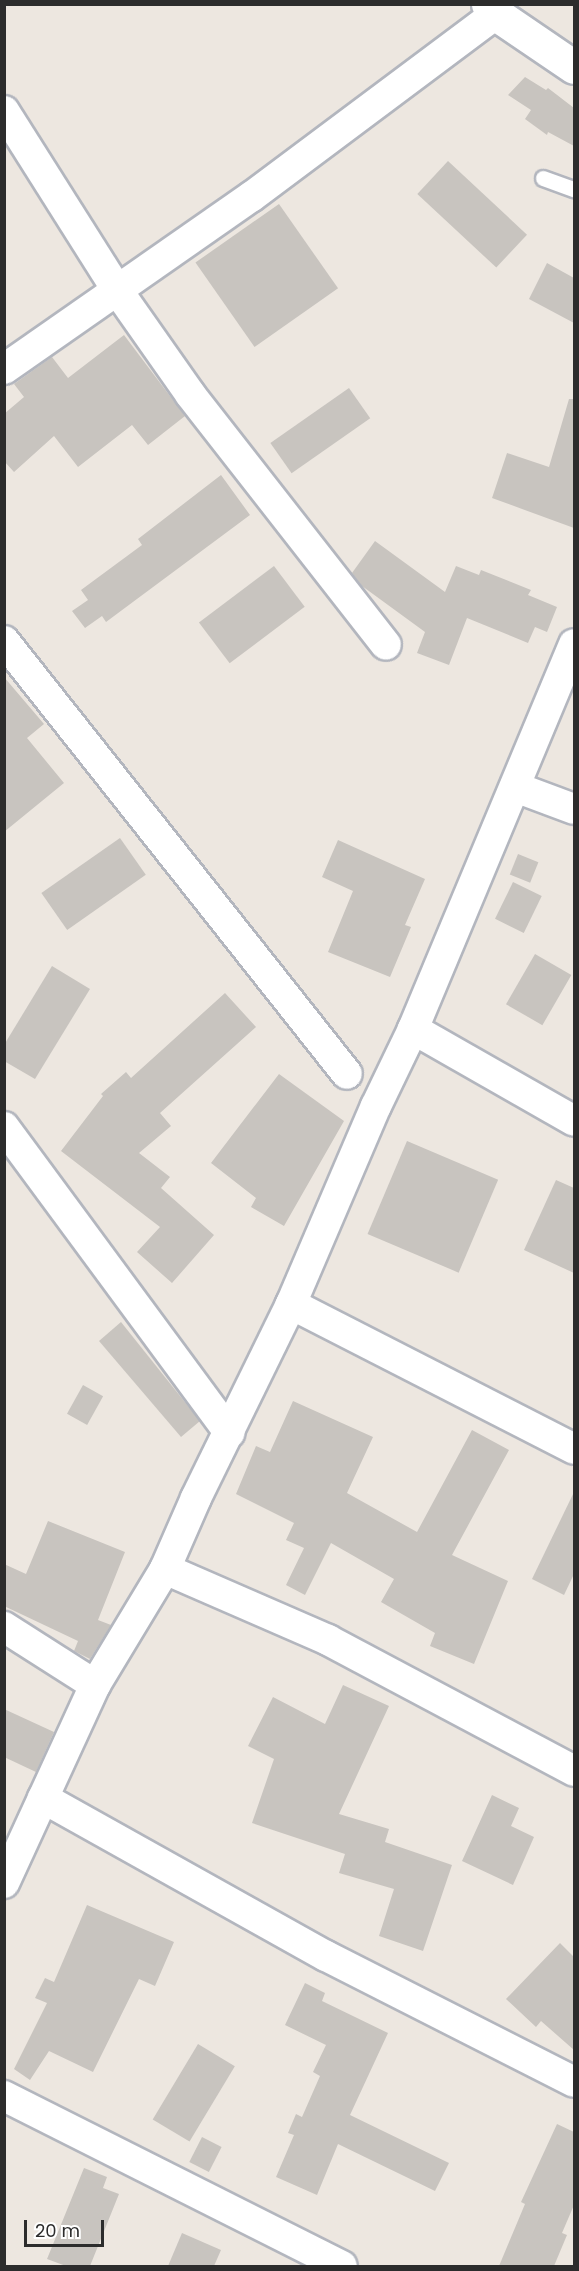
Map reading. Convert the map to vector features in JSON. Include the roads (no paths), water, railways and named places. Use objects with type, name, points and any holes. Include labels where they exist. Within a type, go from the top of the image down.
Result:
[{"type":"street","points":[[4,369],[251,197],[492,9],[574,67]]},
{"type":"street","points":[[4,111],[117,290],[190,394],[386,645]]},
{"type":"street","points":[[4,641],[347,1074]]},
{"type":"street","points":[[4,1883],[95,1685],[165,1569],[196,1498],[230,1433],[291,1304],[376,1106],[413,1029],[574,644]]},
{"type":"street","points":[[515,787],[574,810]]},
{"type":"street","points":[[413,1029],[574,1121]]},
{"type":"street","points":[[4,1128],[230,1433]]},
{"type":"street","points":[[291,1304],[574,1449]]},
{"type":"street","points":[[165,1569],[328,1640],[574,1771]]},
{"type":"street","points":[[4,1627],[95,1685]]},
{"type":"street","points":[[43,1798],[326,1956],[574,2082]]},
{"type":"street","points":[[4,2096],[342,2266]]},
{"type":"lane","points":[[543,178],[574,189]]}]
